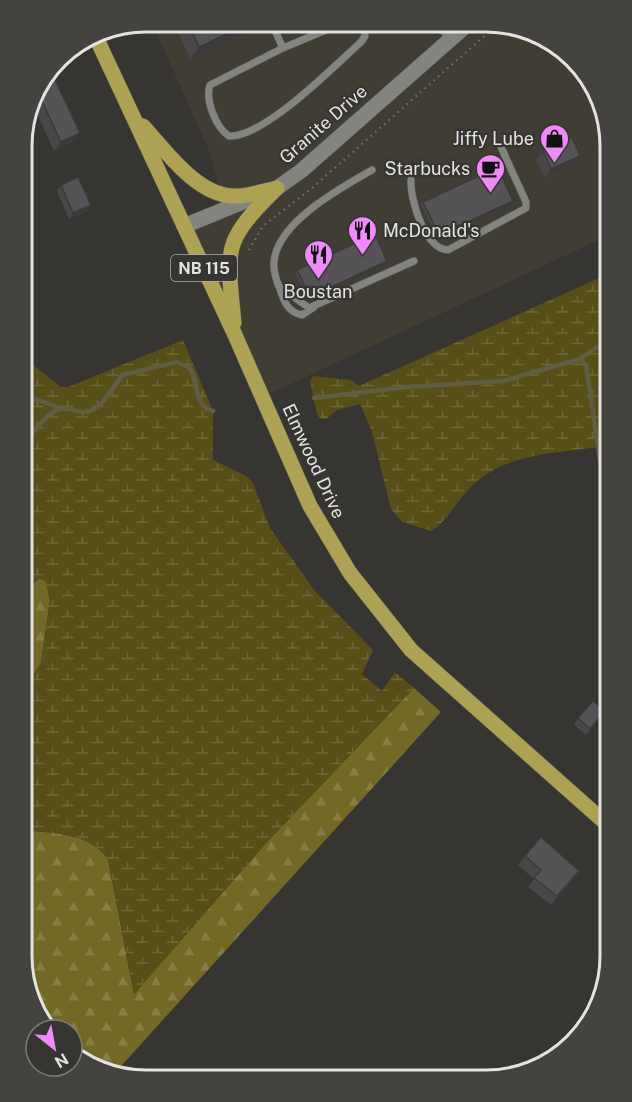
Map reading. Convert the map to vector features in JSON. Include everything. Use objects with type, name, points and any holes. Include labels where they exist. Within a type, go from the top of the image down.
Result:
[{"type":"main road","name":"Elmwood Drive","points":[[98,42],[235,335],[310,506],[350,573],[411,650],[600,818]]},
{"type":"main road","points":[[134,116],[182,167],[209,189],[222,195],[235,197],[278,188]]},
{"type":"main road","points":[[235,335],[228,263],[231,245],[250,215],[278,188]]},
{"type":"street","name":"Granite Drive","points":[[184,226],[278,188],[301,171],[459,32]]},
{"type":"lane","points":[[276,32],[283,48]]},
{"type":"lane","points":[[321,32],[283,48],[210,85],[208,101],[223,133],[229,136],[244,134],[281,112],[361,42],[365,32]]},
{"type":"lane","points":[[444,32],[451,39]]},
{"type":"lane","points":[[411,180],[410,195],[428,236],[441,249],[448,250],[526,208],[526,202],[501,147]]},
{"type":"lane","points":[[372,170],[329,195],[284,236],[274,262],[278,285],[304,307],[314,307],[414,261]]},
{"type":"path","points":[[249,250],[263,226],[311,189],[489,32]]},
{"type":"shaded area","points":[[156,32],[502,32],[537,43],[550,51],[572,70],[589,95],[600,130],[600,239],[267,395],[187,219],[224,202],[207,146]]},
{"type":"green space","points":[[600,278],[600,447],[533,456],[497,468],[482,477],[468,490],[447,517],[431,531],[402,522],[391,509],[372,432],[360,404],[337,410],[326,419],[321,419],[317,414],[310,381],[313,376],[351,380],[359,386]]},
{"type":"green space","points":[[183,340],[213,411],[213,460],[246,476],[253,483],[270,528],[315,591],[373,650],[362,674],[382,691],[395,672],[414,688],[266,843],[134,994],[108,859],[101,851],[84,840],[55,833],[32,832],[32,677],[41,662],[50,601],[46,581],[38,579],[32,584],[32,364],[61,387],[68,387]]},
{"type":"green space","points":[[39,579],[46,581],[50,601],[41,662],[32,677],[32,584]]},
{"type":"green space","points":[[414,688],[441,712],[120,1068],[84,1052],[84,1018],[50,1018],[43,1007],[32,972],[32,832],[55,833],[84,840],[101,851],[108,859],[134,994],[266,843]]},
{"type":"building","points":[[192,32],[231,32],[199,47]]},
{"type":"building","points":[[54,78],[80,133],[61,142],[41,99]]},
{"type":"building","points":[[572,137],[580,156],[551,169],[543,151]]},
{"type":"building","points":[[498,167],[513,201],[439,235],[423,202]]},
{"type":"building","points":[[78,177],[91,205],[73,213],[61,185]]},
{"type":"building","points":[[375,234],[387,261],[310,297],[297,270]]},
{"type":"building","points":[[593,701],[600,707],[600,717],[590,729],[578,718]]},
{"type":"building","points":[[541,837],[579,871],[557,896],[534,878],[541,870],[525,856]]},
{"type":"waterway","points":[[314,398],[407,387],[503,381],[580,359],[600,345]]},
{"type":"waterway","points":[[580,359],[586,365],[600,460]]},
{"type":"waterway","points":[[32,433],[45,419],[59,409],[82,412],[94,409],[110,393],[122,375],[177,362],[190,368],[199,399],[202,404],[213,411]]},
{"type":"waterway","points":[[32,398],[63,409]]},
{"type":"place","name":"Jiffy Lube","points":[[555,164]]},
{"type":"place","name":"Starbucks","points":[[491,194]]},
{"type":"place","name":"McDonald's","points":[[362,256]]},
{"type":"place","name":"Boustan","points":[[318,280]]}]
